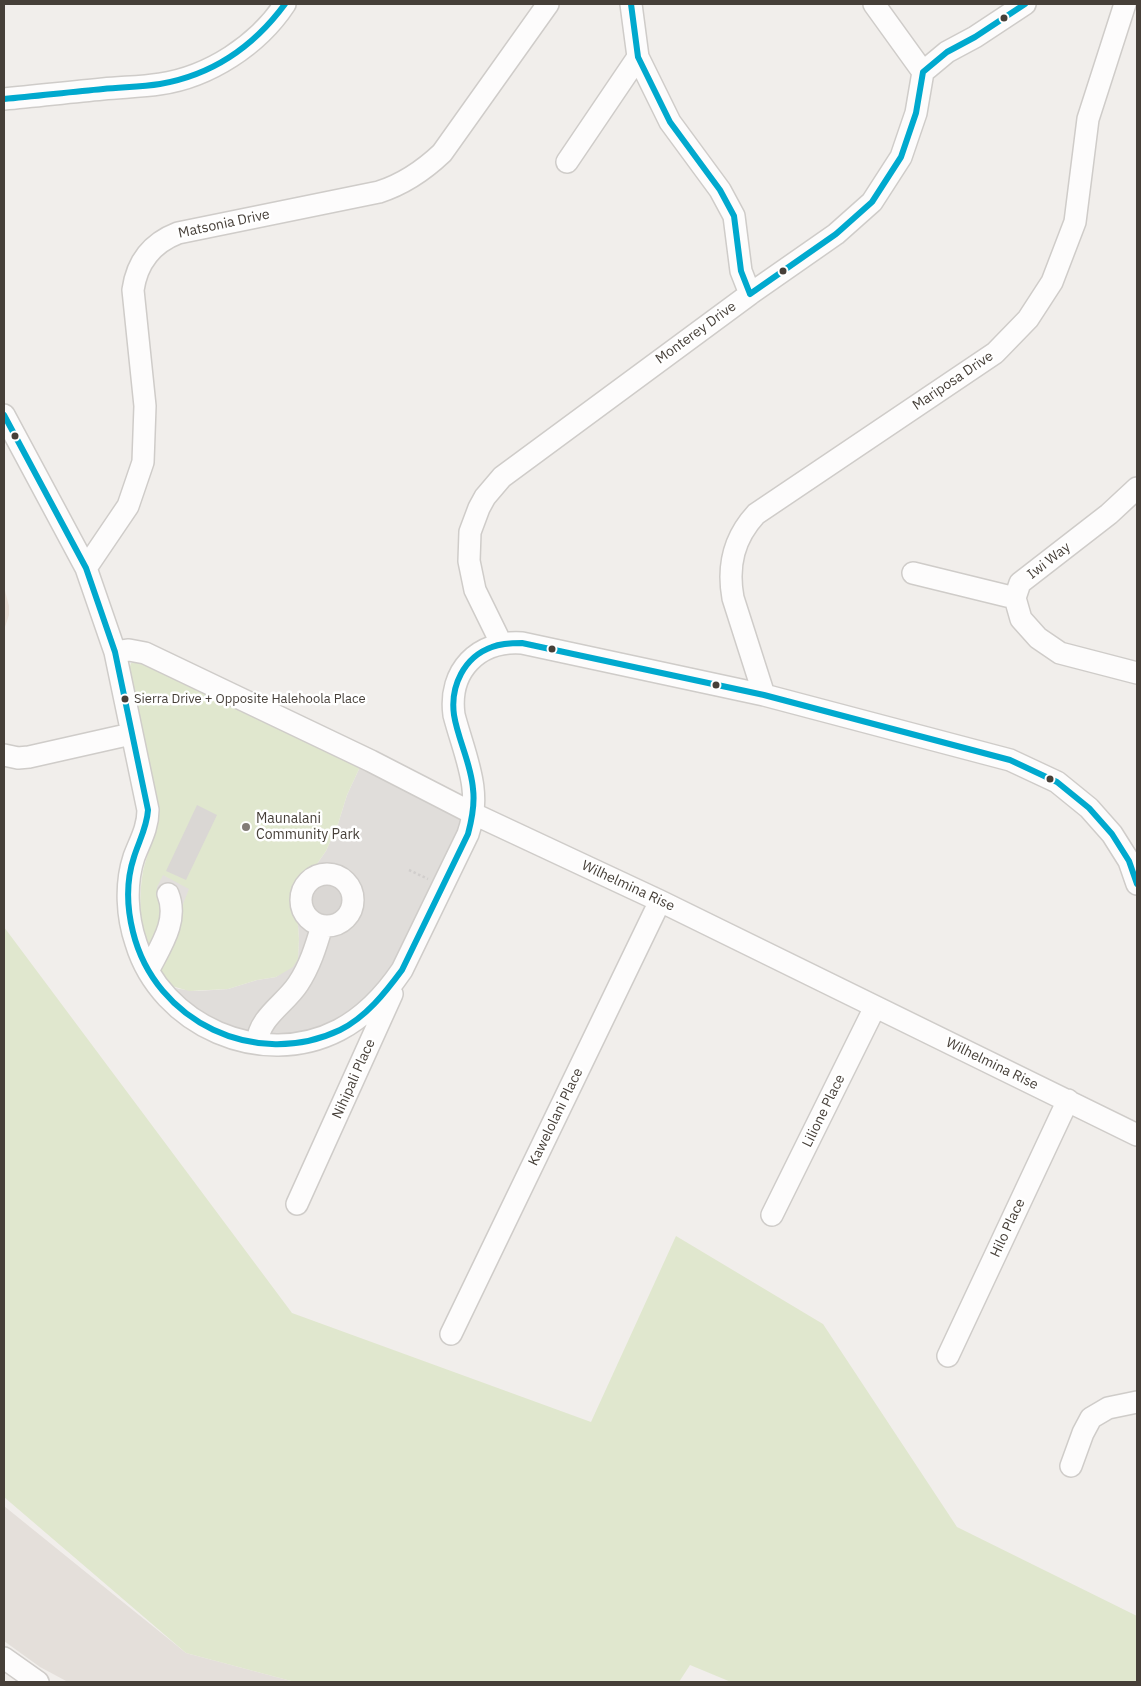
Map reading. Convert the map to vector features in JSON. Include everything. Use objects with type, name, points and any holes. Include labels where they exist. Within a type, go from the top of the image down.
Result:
[{"type":"street","points":[[4,99],[161,84],[188,77],[214,66],[238,52],[260,34],[285,4]]},
{"type":"street","name":"Matsonia Drive","points":[[86,568],[128,506],[143,462],[145,406],[133,290],[138,271],[147,254],[161,241],[178,233],[379,192],[397,186],[414,177],[442,153],[548,4]]},
{"type":"street","points":[[631,4],[638,56],[670,122],[720,190],[734,216],[741,272],[750,294]]},
{"type":"street","points":[[874,4],[923,72],[947,52],[1015,8]]},
{"type":"street","name":"Mariposa Drive","points":[[764,695],[730,585],[732,559],[741,534],[756,514],[995,353],[1028,319],[1052,282],[1075,222],[1088,119],[1125,4]]},
{"type":"street","points":[[567,162],[638,56]]},
{"type":"street","name":"Monterey Drive","points":[[501,643],[476,590],[468,562],[470,532],[478,508],[485,496],[502,477],[750,294],[836,234],[872,202],[901,157],[916,113],[923,72]]},
{"type":"street","points":[[4,415],[86,568],[115,652],[148,810],[145,830],[133,859],[128,893],[129,911],[136,945],[148,971],[173,1004],[201,1025],[234,1039],[257,1043],[287,1044],[304,1042],[338,1030],[353,1022],[374,1005],[392,985],[410,954],[468,834],[474,814],[473,781],[454,715],[453,695],[459,676],[472,658],[501,643],[522,643],[764,695],[1010,760],[1051,779],[1077,798],[1112,834],[1128,861],[1137,884]]},
{"type":"street","name":"Iwi Way","points":[[1015,598],[1020,584],[1109,514],[1137,488]]},
{"type":"street","points":[[912,573],[1015,598],[1021,619],[1038,638],[1060,653],[1137,672]]},
{"type":"street","name":"Wilhelmina Rise","points":[[115,652],[130,650],[145,653],[371,761],[474,814],[660,901],[1137,1135]]},
{"type":"street","points":[[4,755],[18,758],[29,757],[131,734]]},
{"type":"street","points":[[148,971],[171,923],[172,908],[168,894]]},
{"type":"street","name":"Kawelolani Place","points":[[451,1334],[660,901]]},
{"type":"street","points":[[257,1043],[257,1037],[263,1024],[294,990],[307,969],[322,926]]},
{"type":"street","name":"Nihipali Place","points":[[298,1204],[410,954]]},
{"type":"street","name":"Lilione Place","points":[[772,1215],[875,1007]]},
{"type":"street","name":"Hilo Place","points":[[948,1356],[1068,1100]]},
{"type":"street","points":[[1071,1466],[1083,1433],[1091,1418],[1108,1408],[1137,1402]]},
{"type":"street","points":[[4,1658],[38,1682]]},
{"type":"path","points":[[409,870],[433,881]]},
{"type":"shaded area","points":[[4,587],[9,606],[9,615],[4,630]]},
{"type":"shaded area","points":[[360,767],[459,814],[462,822],[395,965],[377,991],[340,1020],[296,1035],[249,1034],[204,1017],[168,985],[179,989],[198,991],[228,989],[257,980],[276,977],[298,959],[299,939],[296,900],[298,891],[326,851],[338,824],[347,795]]},
{"type":"shaded area","points":[[163,875],[189,889],[173,929],[162,910],[157,896],[157,887]]},
{"type":"shaded area","points":[[4,1506],[186,1653],[295,1682],[68,1682],[40,1667],[4,1641]]},
{"type":"green space","name":"Maunalani Community Park","points":[[135,661],[360,767],[347,795],[338,824],[326,851],[298,891],[296,900],[299,939],[298,959],[293,967],[276,977],[257,980],[228,989],[189,991],[168,985],[151,954],[144,935],[140,907],[143,871],[154,834],[158,811],[129,669],[131,663]]},
{"type":"green space","points":[[4,927],[292,1313],[591,1422],[676,1236],[823,1324],[957,1527],[1137,1616],[1137,1682],[731,1682],[690,1665],[679,1682],[295,1682],[186,1653],[4,1497]]},
{"type":"building","points":[[197,805],[217,815],[186,880],[166,871]]},
{"type":"building","points":[[325,877],[333,878],[345,885],[350,898],[347,912],[342,918],[334,922],[331,917],[325,914],[313,917],[306,909],[305,902],[308,888],[319,879]]},
{"type":"transit line","points":[[4,99],[153,85],[197,74],[214,66],[246,45],[260,33],[285,4]]},
{"type":"transit line","points":[[631,4],[638,57],[670,122],[720,190],[734,216],[741,271],[750,294]]},
{"type":"transit line","points":[[750,294],[836,234],[872,202],[901,157],[916,113],[923,72],[947,52],[975,37],[1025,4]]},
{"type":"transit line","points":[[4,415],[86,568],[115,652],[148,810],[146,822],[131,866],[129,904],[133,932],[145,964],[163,991],[186,1013],[213,1030],[243,1040],[275,1044],[308,1041],[349,1025],[367,1011],[396,979],[468,834],[471,823],[474,800],[472,779],[454,715],[453,704],[457,683],[467,665],[474,658],[492,647],[503,644],[522,643],[764,695],[1010,760],[1057,782],[1089,808],[1112,834],[1129,861],[1137,884]]},
{"type":"place","name":"Sierra Drive + Opposite Halehoola Place","points":[[125,699]]},
{"type":"place","name":"Maunalani Community Park","points":[[246,827]]}]
